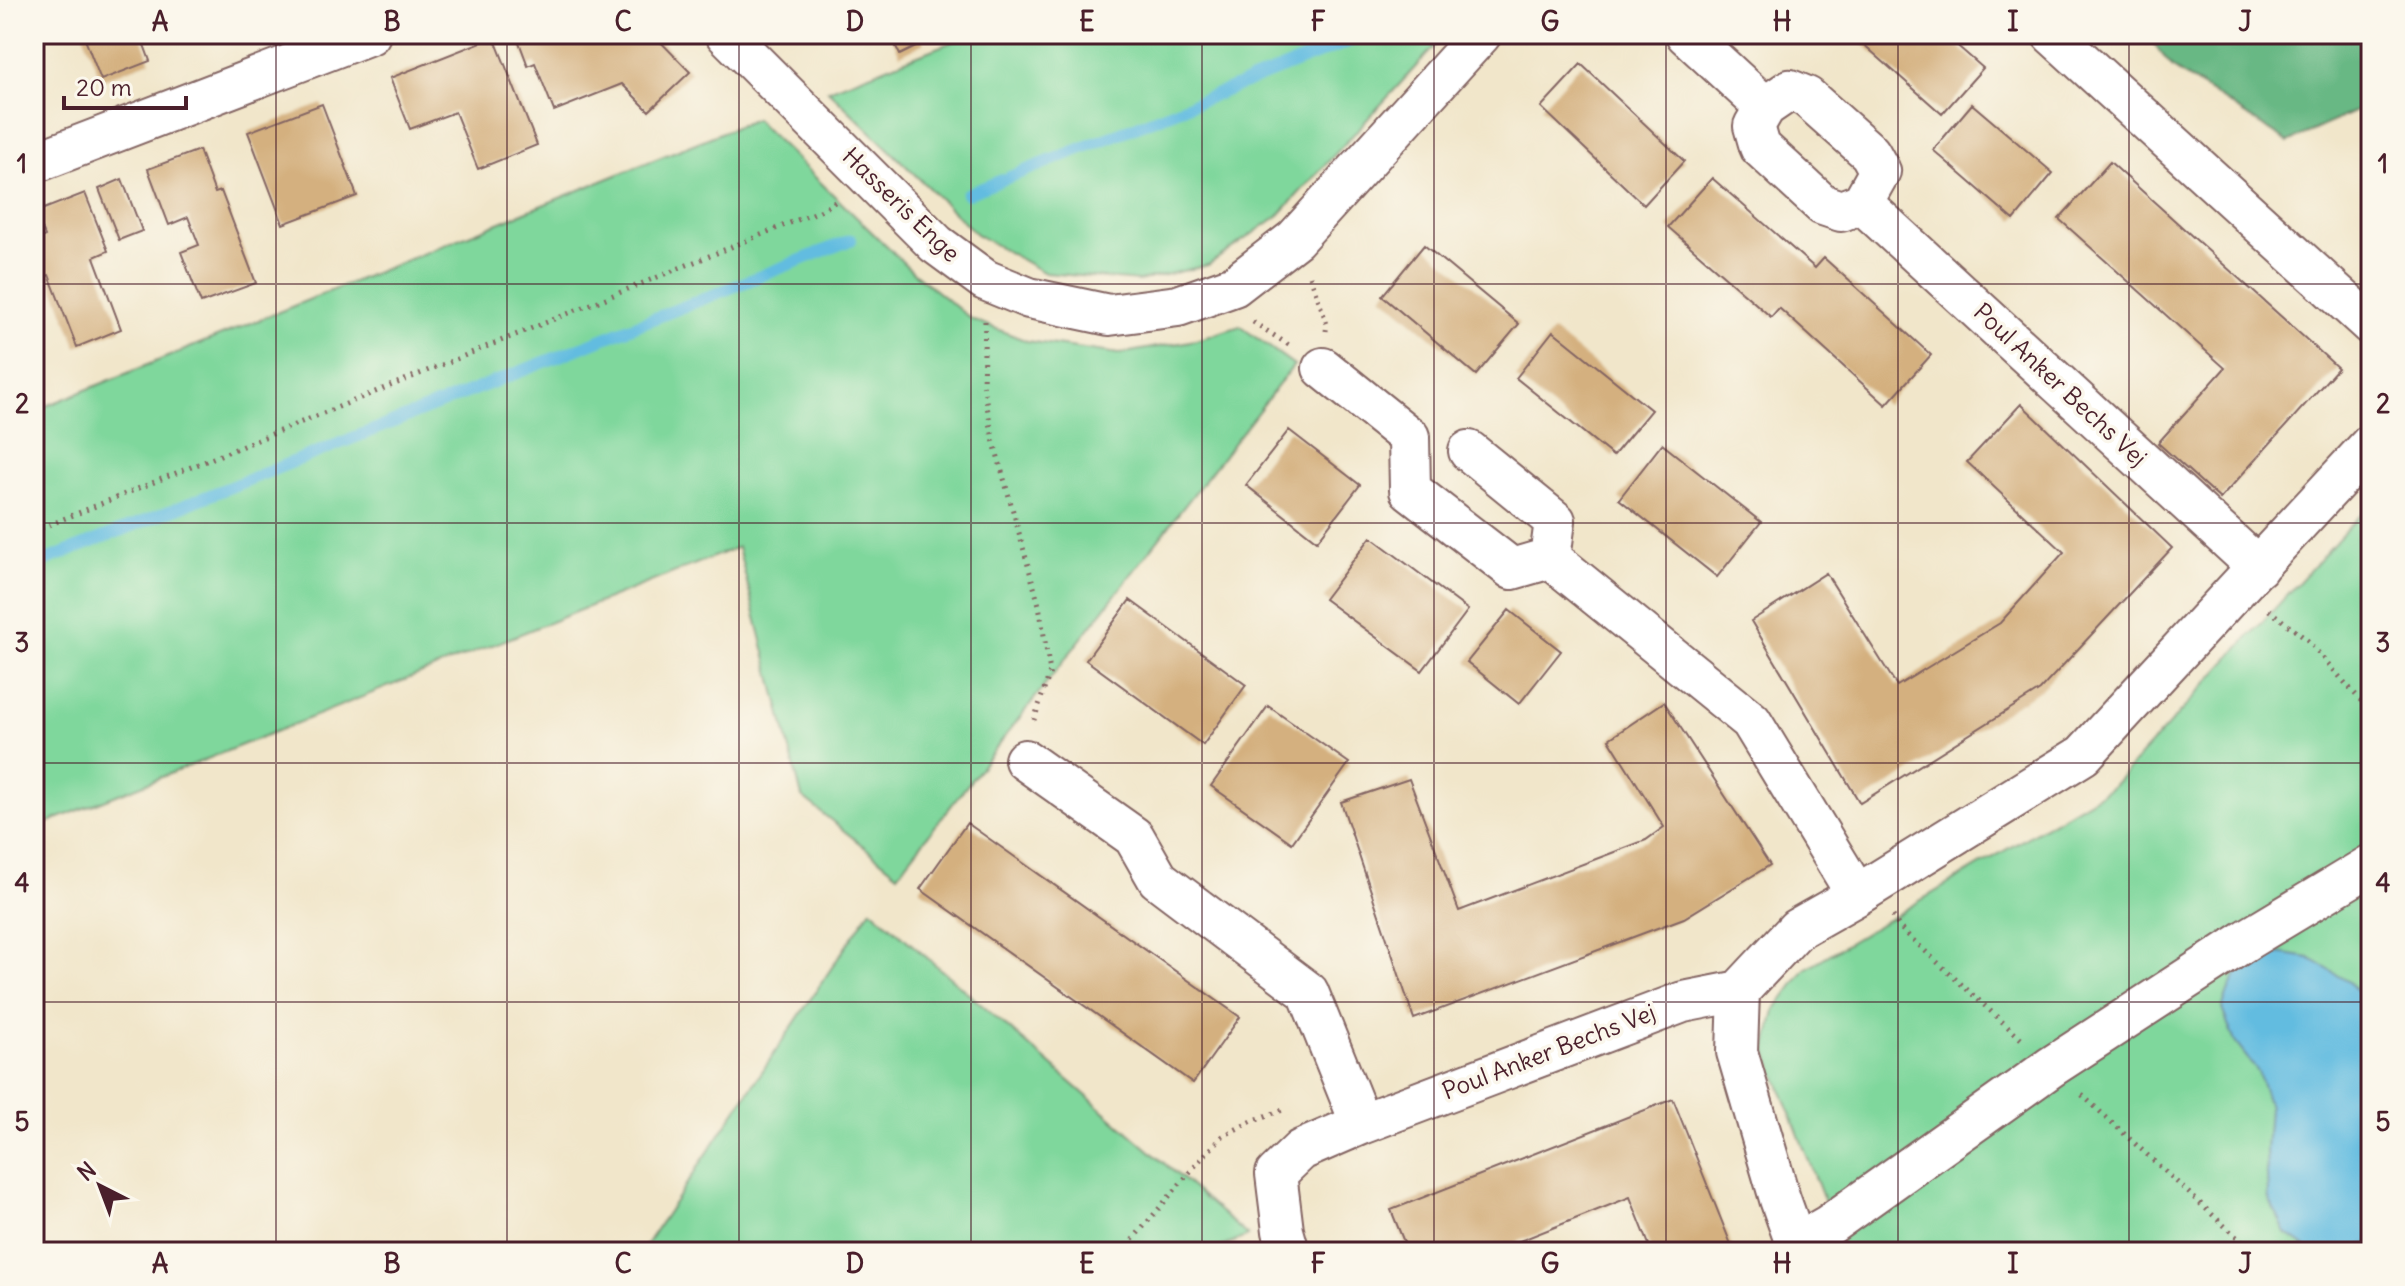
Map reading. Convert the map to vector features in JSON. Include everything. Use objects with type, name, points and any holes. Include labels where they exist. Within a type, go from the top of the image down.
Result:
[{"type":"street","points":[[34,163],[370,34]]},
{"type":"street","name":"Hasseris Enge","points":[[726,34],[936,244],[985,280],[1029,298],[1109,315],[1178,306],[1234,286],[1295,239],[1481,34]]},
{"type":"street","points":[[1686,34],[1765,107]]},
{"type":"street","points":[[2052,34],[2371,325]]},
{"type":"street","points":[[1790,90],[1807,97],[1870,153],[1880,171],[1862,203],[1841,211],[1823,205],[1760,147],[1754,126],[1765,107],[1790,90]]},
{"type":"street","name":"Poul Anker Bechs Vej","points":[[1862,203],[2249,577]]},
{"type":"street","points":[[1323,368],[1409,437],[1410,490],[1512,569],[1550,558]]},
{"type":"street","points":[[2371,444],[2083,755],[1797,929],[1739,991],[1737,1052],[1780,1199],[1798,1248],[2064,1058],[2248,939],[2371,865]]},
{"type":"street","points":[[1469,451],[1555,521],[1550,558]]},
{"type":"street","points":[[1550,558],[1751,721],[1857,895]]},
{"type":"street","points":[[1025,760],[1134,837],[1158,879],[1308,992],[1354,1106]]},
{"type":"street","name":"Poul Anker Bechs Vej","points":[[1289,1252],[1283,1231],[1276,1174],[1354,1106],[1683,1002],[1739,991]]},
{"type":"path","points":[[34,531],[822,210],[874,180]]},
{"type":"path","points":[[1211,294],[1323,368],[1327,324],[1311,283],[1305,228]]},
{"type":"path","points":[[985,280],[983,384],[993,439],[1039,605],[1050,672],[1034,717],[1025,760]]},
{"type":"path","points":[[2249,577],[2371,712]]},
{"type":"path","points":[[1122,1252],[1223,1136],[1254,1120],[1354,1106]]},
{"type":"green space","points":[[972,34],[1446,34],[1279,215],[1208,265],[1139,281],[1045,273],[976,234],[828,90]]},
{"type":"green space","points":[[2146,34],[2371,34],[2371,104],[2288,142],[2173,68]]},
{"type":"green space","points":[[755,119],[914,273],[971,319],[1027,341],[1119,354],[1196,340],[1240,326],[1294,365],[898,874],[802,797],[738,547],[34,828],[34,411]]},
{"type":"green space","points":[[2371,503],[2371,1252],[1844,1252],[1766,1050],[1775,1010],[1805,969],[2112,787]]},
{"type":"green space","points":[[871,909],[1248,1236],[1209,1252],[641,1252]]},
{"type":"water","points":[[2272,952],[2309,958],[2349,982],[2371,1006],[2371,1243],[2333,1252],[2313,1252],[2286,1233],[2268,1197],[2266,1151],[2269,1107],[2258,1072],[2235,1042],[2222,1009],[2230,988],[2244,966]]},
{"type":"building","points":[[83,34],[140,34],[150,61],[101,80]]},
{"type":"building","points":[[516,34],[574,34],[576,41],[593,34],[653,34],[690,72],[649,111],[622,84],[554,111],[535,63],[528,66]]},
{"type":"building","points":[[890,34],[920,34],[924,43],[900,55]]},
{"type":"building","points":[[1852,34],[1944,34],[1983,68],[1942,114]]},
{"type":"building","points":[[494,37],[537,145],[478,169],[455,112],[410,129],[390,78]]},
{"type":"building","points":[[1581,64],[1684,161],[1644,205],[1541,107]]},
{"type":"building","points":[[322,104],[357,196],[283,224],[248,132]]},
{"type":"building","points":[[1972,104],[2053,173],[2014,220],[1933,150]]},
{"type":"building","points":[[199,150],[215,193],[221,191],[256,283],[201,303],[181,252],[199,245],[188,217],[169,225],[148,169]]},
{"type":"building","points":[[2110,162],[2338,368],[2220,499],[2158,443],[2225,368],[2059,219]]},
{"type":"building","points":[[1712,178],[1815,268],[1824,258],[1931,355],[1886,405],[1779,308],[1771,317],[1668,227]]},
{"type":"building","points":[[122,179],[142,231],[119,240],[99,189]]},
{"type":"building","points":[[85,193],[108,251],[94,257],[121,329],[77,347],[49,275],[34,281],[34,227],[39,239],[45,236],[36,212]]},
{"type":"building","points":[[1424,245],[1519,324],[1476,375],[1382,296]]},
{"type":"building","points":[[1553,331],[1651,410],[1613,456],[1516,378]]},
{"type":"building","points":[[2021,404],[2172,548],[2040,690],[1860,803],[1751,621],[1826,573],[1897,686],[2000,623],[2064,552],[1967,462]]},
{"type":"building","points":[[1289,430],[1360,485],[1317,541],[1246,485]]},
{"type":"building","points":[[1662,444],[1761,522],[1717,577],[1619,499]]},
{"type":"building","points":[[1371,537],[1468,610],[1422,671],[1324,599]]},
{"type":"building","points":[[1130,600],[1246,685],[1203,745],[1086,660]]},
{"type":"building","points":[[1509,610],[1561,651],[1519,704],[1467,662]]},
{"type":"building","points":[[1664,702],[1770,865],[1684,918],[1414,1019],[1341,802],[1409,779],[1459,911],[1646,840],[1664,827],[1609,739]]},
{"type":"building","points":[[1268,706],[1349,763],[1292,843],[1211,786]]},
{"type":"building","points":[[967,823],[1240,1017],[1193,1083],[920,889]]},
{"type":"building","points":[[1673,1099],[1734,1252],[1652,1252],[1630,1197],[1492,1252],[1408,1252],[1391,1210]]},
{"type":"waterway","points":[[967,194],[1368,34]]},
{"type":"waterway","points":[[34,565],[851,240]]}]
